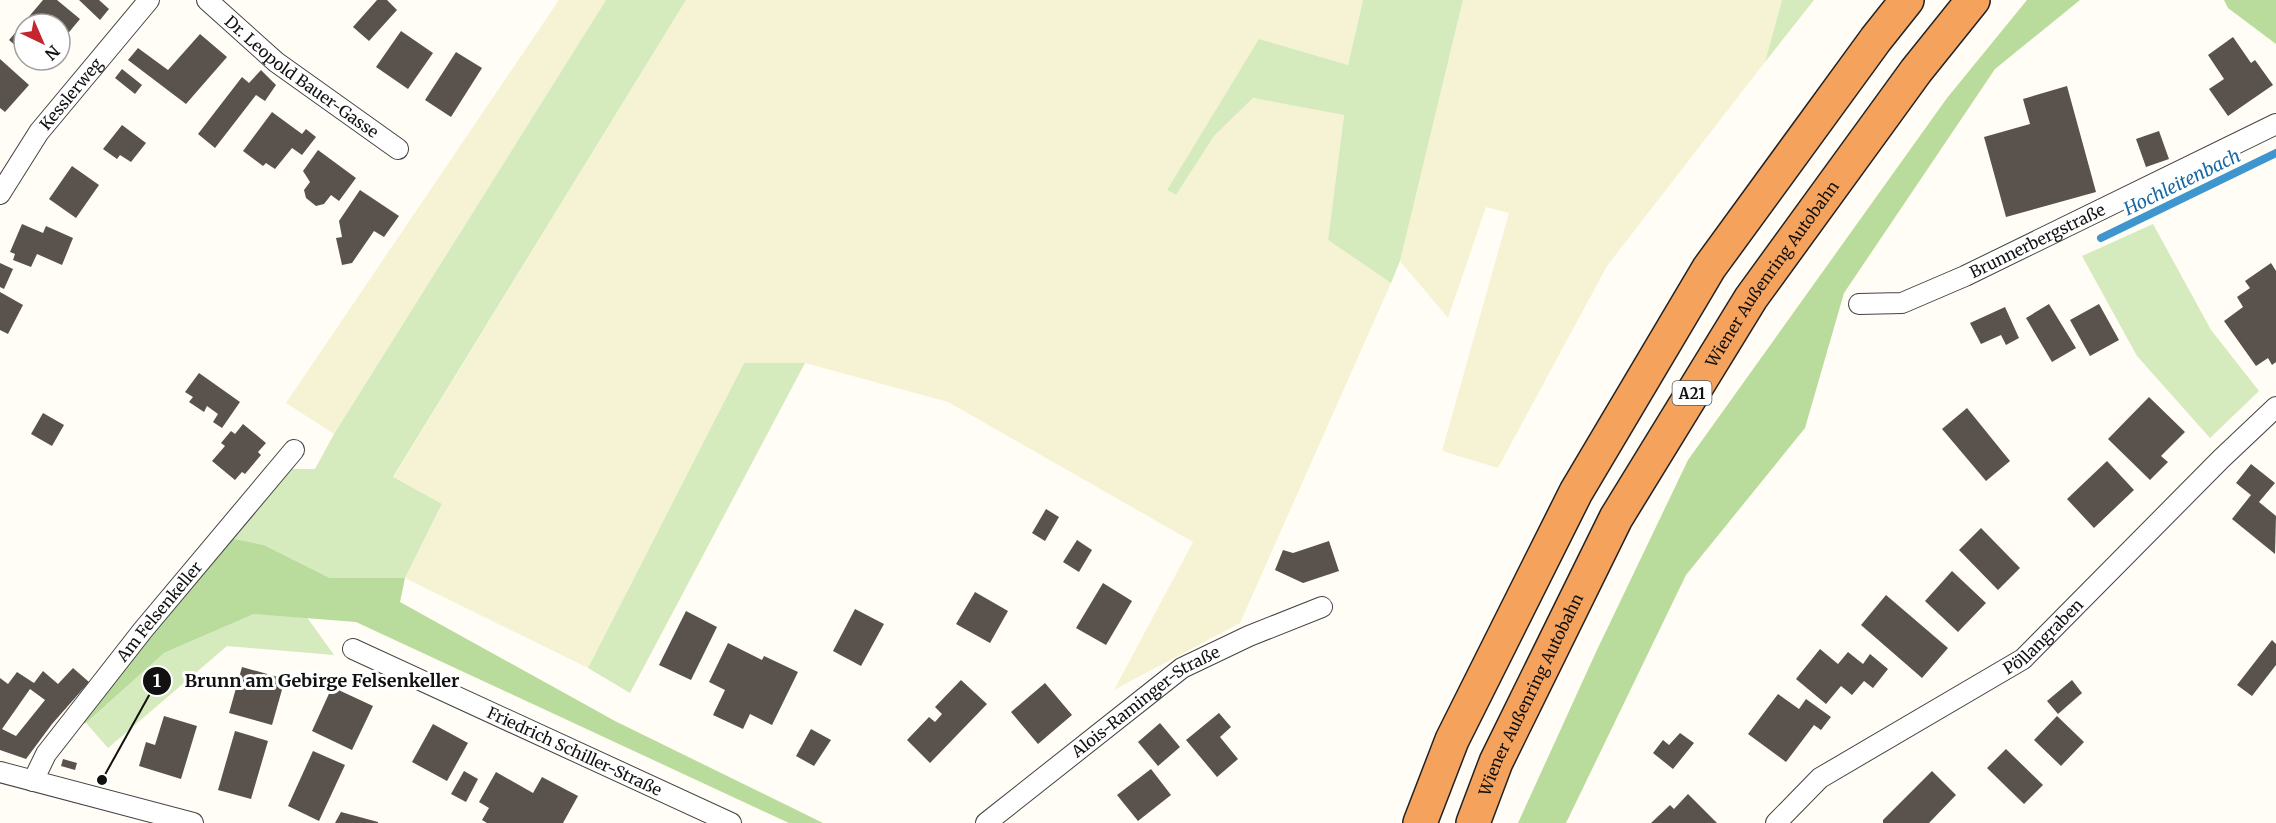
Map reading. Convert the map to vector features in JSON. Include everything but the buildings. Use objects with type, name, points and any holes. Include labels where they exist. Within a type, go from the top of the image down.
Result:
[{"type":"highway","points":[[1420,823],[1452,740],[1582,482],[1709,267],[1907,0]]},
{"type":"highway","name":"Wiener Außenring Autobahn","points":[[1473,823],[1496,762],[1616,518],[1751,298],[1916,71],[1973,0]]},
{"type":"street","name":"Kesslerweg","points":[[0,194],[39,132],[149,0]]},
{"type":"street","name":"Dr. Leopold Bauer-Gasse","points":[[207,0],[276,62],[398,149]]},
{"type":"street","name":"Brunnerbergstraße","points":[[1858,304],[1902,303],[1965,276],[2276,124]]},
{"type":"street","name":"Pöllangraben","points":[[1776,823],[1820,778],[2023,658],[2221,459],[2276,407]]},
{"type":"street","name":"Am Felsenkeller","points":[[33,781],[46,754],[143,630],[294,450]]},
{"type":"street","name":"Alois-Raminger-Straße","points":[[986,823],[1182,668],[1249,636],[1322,607]]},
{"type":"street","name":"Friedrich Schiller-Straße","points":[[352,649],[731,823]]},
{"type":"street","points":[[0,772],[193,823]]},
{"type":"shaded area","points":[[559,0],[606,0],[334,434],[286,403]]},
{"type":"shaded area","points":[[686,0],[1363,0],[1348,65],[1259,40],[1167,190],[1176,195],[1214,136],[1253,98],[1344,115],[1328,240],[1391,283],[1240,623],[1114,690],[1193,542],[948,402],[805,363],[744,363],[588,668],[405,578],[442,505],[393,478]]},
{"type":"shaded area","points":[[1463,0],[1782,0],[1765,62],[1607,266],[1498,468],[1442,451],[1509,213],[1486,207],[1448,318],[1400,261]]},
{"type":"green space","points":[[606,0],[686,0],[393,477],[442,504],[405,578],[330,578],[264,545],[230,538],[292,469],[315,469],[334,434]]},
{"type":"green space","points":[[1363,0],[1463,0],[1400,261],[1391,283],[1328,240],[1344,115],[1253,98],[1214,136],[1176,195],[1167,190],[1259,39],[1348,65]]},
{"type":"green space","points":[[1782,0],[1814,0],[1765,62]]},
{"type":"green space","points":[[2027,0],[2080,0],[1995,69],[1844,293],[1805,428],[1686,575],[1566,823],[1518,823],[1596,652],[1688,460],[1947,98]]},
{"type":"green space","points":[[2224,0],[2276,0],[2276,44],[2228,8]]},
{"type":"green space","points":[[2153,224],[2211,330],[2259,391],[2210,438],[2137,356],[2082,256]]},
{"type":"green space","points":[[744,363],[805,363],[630,693],[588,668]]},
{"type":"green space","points":[[230,538],[264,545],[330,578],[405,578],[400,602],[615,721],[823,823],[789,823],[356,622],[254,614],[164,653],[86,723],[76,725]]},
{"type":"green space","points":[[254,614],[306,616],[334,655],[227,646],[108,748],[86,723],[164,653]]},
{"type":"waterway","name":"Hochleitenbach","points":[[2101,238],[2276,153]]},
{"type":"place","name":"Brunn am Gebirge Felsenkeller","points":[[102,780]]}]
